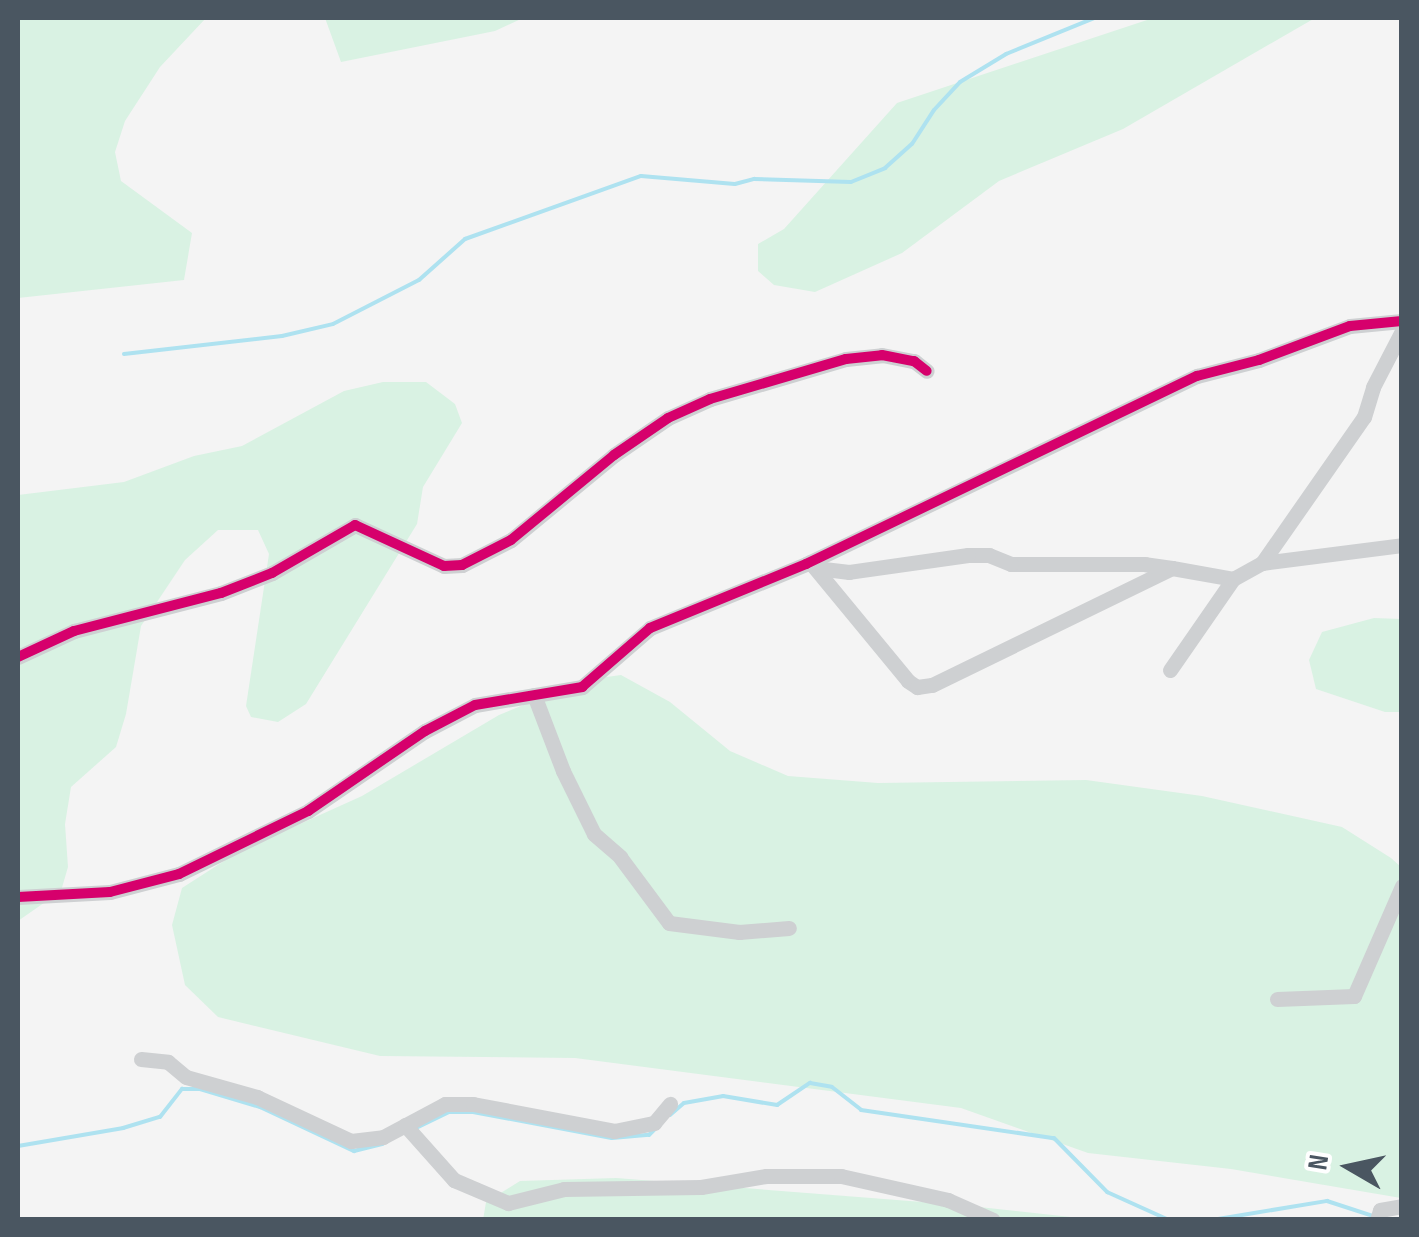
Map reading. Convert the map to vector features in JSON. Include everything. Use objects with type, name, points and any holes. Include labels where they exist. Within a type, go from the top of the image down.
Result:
[{"type":"street","points":[[18,896],[110,892],[178,874],[308,811],[425,730],[476,705],[582,687],[650,628],[813,565],[1197,376],[1259,360],[1350,326],[1402,322]]},
{"type":"street","points":[[1262,563],[1364,417],[1402,332]]},
{"type":"street","points":[[18,657],[74,631],[220,593],[272,573],[355,524],[444,566],[462,565],[511,540],[655,427],[710,399],[846,359],[882,355],[914,361],[927,370]]},
{"type":"street","points":[[1170,670],[1233,578],[1262,563],[1402,546]]},
{"type":"street","points":[[813,565],[849,572],[989,555],[1012,564],[1172,568],[1233,578]]},
{"type":"street","points":[[813,565],[917,687],[932,685],[1172,568]]},
{"type":"street","points":[[534,696],[563,771],[594,834],[620,857],[669,923],[739,932],[789,928]]},
{"type":"street","points":[[1277,999],[1354,996],[1402,886]]},
{"type":"street","points":[[141,1058],[168,1062],[186,1077],[257,1097],[351,1141],[366,1142],[409,1132],[445,1104],[473,1104],[614,1131],[654,1124],[670,1104]]},
{"type":"street","points":[[409,1132],[454,1180],[508,1202],[564,1189],[701,1187],[766,1176],[841,1176],[948,1200],[992,1220]]},
{"type":"street","points":[[1378,1215],[1402,1206]]},
{"type":"green space","points":[[18,18],[206,18],[160,67],[125,121],[115,152],[121,181],[192,233],[184,280],[18,298]]},
{"type":"green space","points":[[325,18],[523,18],[495,31],[341,62]]},
{"type":"green space","points":[[1153,18],[1315,18],[1123,129],[999,181],[902,253],[815,292],[774,285],[758,271],[758,244],[784,229],[897,103]]},
{"type":"green space","points":[[383,382],[426,382],[455,404],[462,423],[423,487],[417,524],[306,704],[278,722],[251,717],[246,706],[269,554],[258,530],[218,530],[185,560],[141,626],[126,714],[116,747],[71,787],[65,824],[68,867],[61,891],[18,921],[18,495],[124,482],[194,456],[242,446],[344,391]]},
{"type":"green space","points":[[1374,618],[1401,619],[1401,712],[1385,712],[1316,689],[1309,660],[1322,632]]},
{"type":"green space","points":[[621,675],[670,702],[730,751],[788,776],[878,783],[1086,780],[1202,796],[1342,827],[1391,858],[1401,867],[1401,1198],[1231,1169],[1088,1153],[961,1108],[575,1058],[380,1056],[218,1017],[185,985],[172,925],[182,888],[238,852],[362,796],[499,715],[585,680]]},
{"type":"green space","points":[[616,1178],[1089,1219],[483,1220],[486,1202],[520,1181]]},
{"type":"waterway","points":[[124,354],[282,336],[333,324],[419,280],[465,239],[641,176],[735,184],[754,179],[851,182],[885,168],[912,144],[934,110],[960,82],[1006,54],[1094,18]]},
{"type":"waterway","points":[[670,1115],[684,1103],[723,1096],[777,1105],[810,1083],[832,1087],[861,1110],[1054,1138],[1107,1192],[1169,1220]]},
{"type":"waterway","points":[[18,1146],[123,1128],[160,1117],[182,1089],[200,1089],[260,1107],[354,1151],[383,1144]]},
{"type":"waterway","points":[[414,1129],[449,1112],[473,1112],[612,1138],[649,1135],[655,1129]]},
{"type":"waterway","points":[[1212,1220],[1327,1201],[1373,1216]]},
{"type":"cycle path","points":[[18,897],[110,892],[179,874],[308,811],[425,731],[475,705],[582,687],[650,628],[806,564],[1197,376],[1259,360],[1350,326],[1402,321]]},
{"type":"cycle path","points":[[18,657],[74,631],[221,593],[272,573],[355,525],[444,566],[462,565],[511,540],[614,455],[668,418],[710,399],[846,359],[882,355],[914,361],[927,371]]}]
